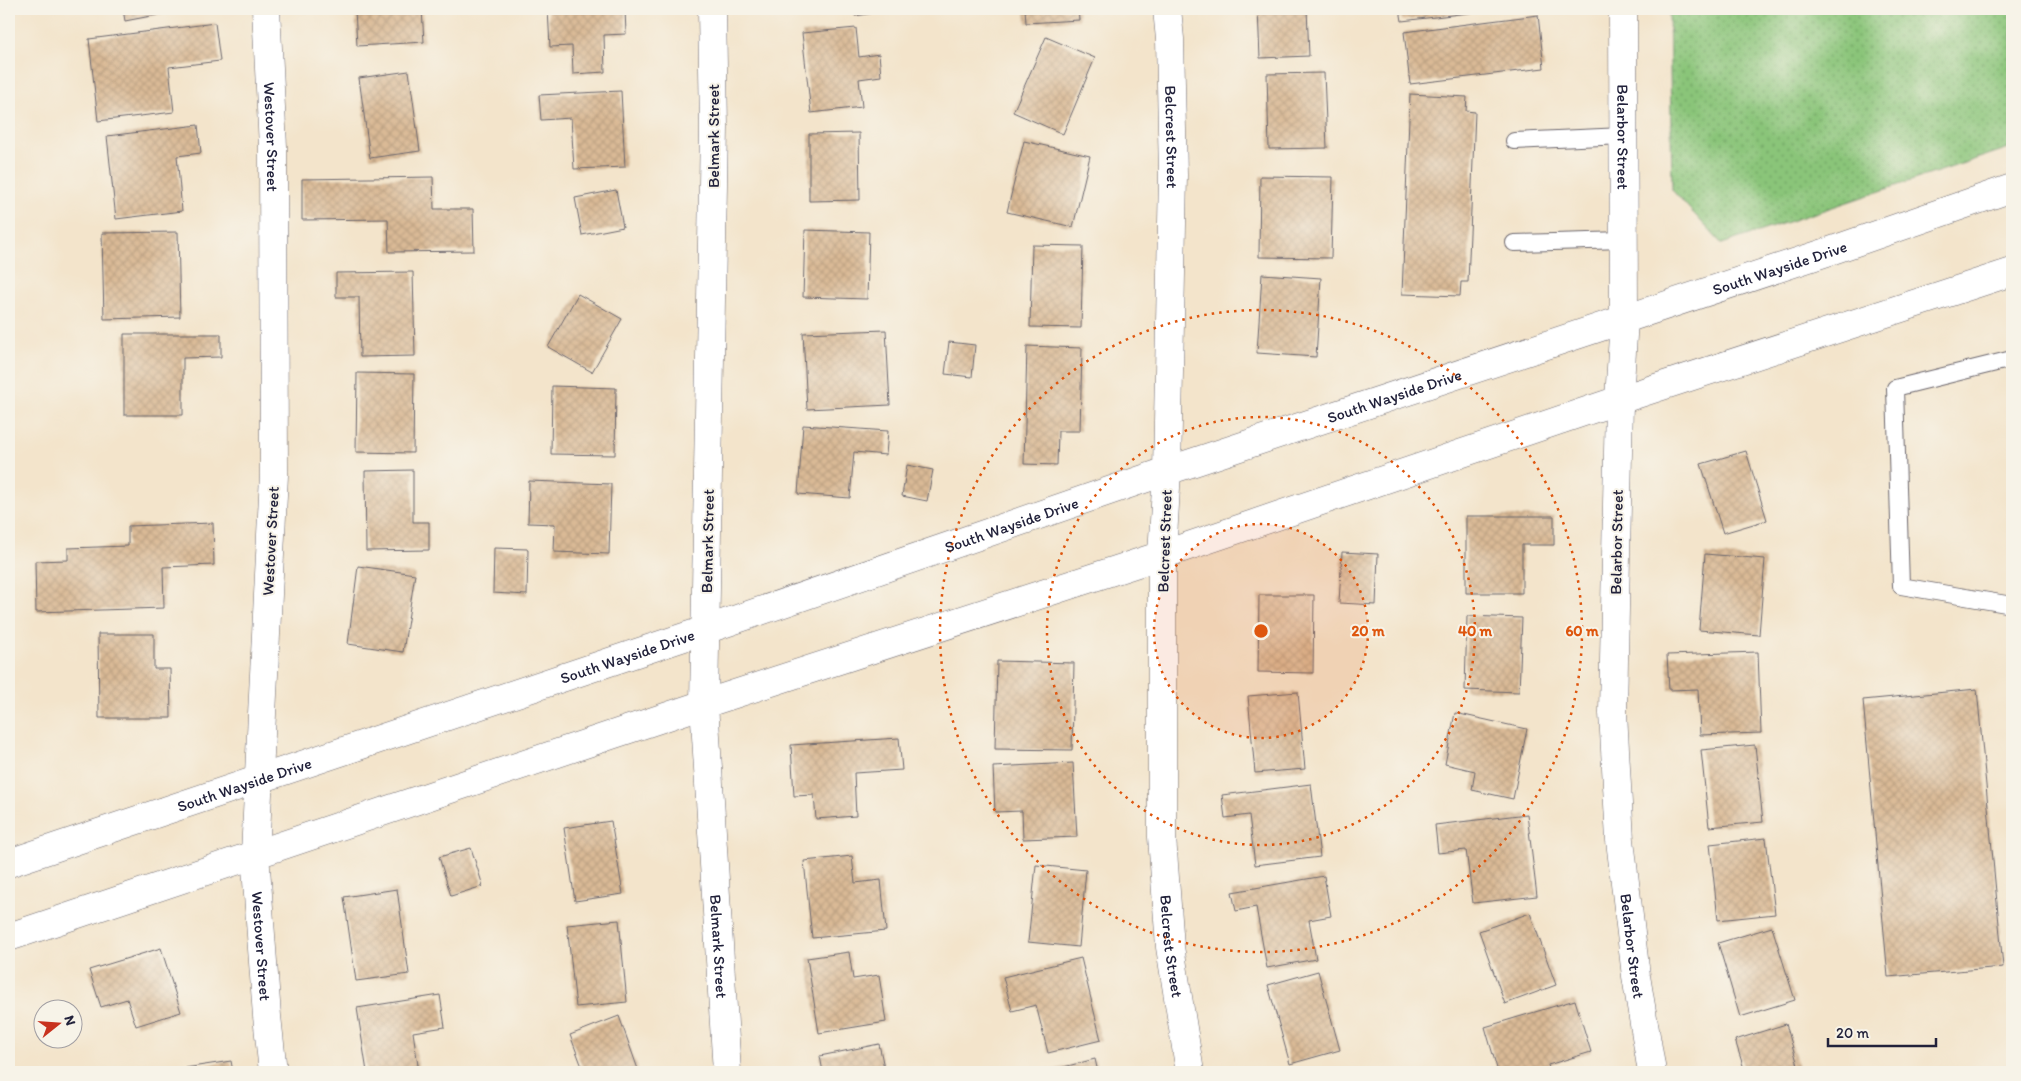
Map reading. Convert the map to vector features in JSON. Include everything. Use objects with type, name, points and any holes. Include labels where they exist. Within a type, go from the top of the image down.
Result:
[{"type":"street","name":"Westover Street","points":[[266,9],[273,147],[274,475],[255,854],[273,1072]]},
{"type":"street","name":"Belmark Street","points":[[712,9],[714,127],[704,704],[728,1072]]},
{"type":"street","name":"Belcrest Street","points":[[1167,9],[1170,40],[1173,175],[1167,471],[1162,554],[1162,837],[1170,947],[1190,1072]]},
{"type":"street","name":"Belarbor Street","points":[[1623,9],[1624,320],[1619,400],[1613,713],[1620,840],[1636,976],[1652,1072]]},
{"type":"street","name":"South Wayside Drive","points":[[9,863],[706,630],[1167,471],[1624,320],[2012,188]]},
{"type":"street","points":[[9,937],[1619,400],[2011,277]]},
{"type":"lane","points":[[1514,141],[1624,136]]},
{"type":"lane","points":[[1514,243],[1624,240]]},
{"type":"lane","points":[[2012,359],[1895,388],[1901,586],[2012,604]]},
{"type":"green space","points":[[1669,9],[2012,9],[2012,147],[1722,244],[1672,190]]},
{"type":"building","points":[[123,9],[177,9],[177,11],[125,21]]},
{"type":"building","points":[[355,9],[422,9],[424,42],[357,46]]},
{"type":"building","points":[[548,9],[625,9],[626,34],[604,35],[605,72],[573,74],[572,46],[550,47]]},
{"type":"building","points":[[853,9],[881,9],[881,12],[855,16]]},
{"type":"building","points":[[1025,9],[1078,9],[1079,20],[1026,23]]},
{"type":"building","points":[[1258,9],[1307,9],[1309,56],[1260,58]]},
{"type":"building","points":[[1400,9],[1493,9],[1493,10],[1402,21]]},
{"type":"building","points":[[1538,15],[1544,68],[1410,84],[1404,32]]},
{"type":"building","points":[[215,23],[220,61],[169,67],[174,112],[98,121],[89,39]]},
{"type":"building","points":[[856,28],[859,57],[879,54],[881,76],[859,79],[862,107],[811,113],[802,33]]},
{"type":"building","points":[[1046,37],[1095,58],[1063,134],[1013,112]]},
{"type":"building","points":[[409,71],[420,151],[370,158],[359,78]]},
{"type":"building","points":[[1324,73],[1327,148],[1269,149],[1267,74]]},
{"type":"building","points":[[621,91],[625,167],[574,169],[571,118],[541,120],[539,95]]},
{"type":"building","points":[[1410,94],[1467,97],[1466,111],[1475,112],[1468,282],[1461,282],[1460,296],[1402,294]]},
{"type":"building","points":[[198,125],[201,153],[177,156],[182,211],[116,219],[107,136]]},
{"type":"building","points":[[859,133],[860,200],[809,201],[809,134]]},
{"type":"building","points":[[1024,141],[1090,156],[1073,227],[1007,212]]},
{"type":"building","points":[[1260,176],[1333,177],[1331,258],[1259,257]]},
{"type":"building","points":[[433,177],[434,209],[473,209],[474,251],[389,252],[388,219],[302,220],[302,179]]},
{"type":"building","points":[[616,190],[623,227],[582,235],[575,198]]},
{"type":"building","points":[[805,230],[869,232],[867,299],[803,297]]},
{"type":"building","points":[[178,232],[180,317],[104,319],[102,233]]},
{"type":"building","points":[[1032,245],[1083,246],[1081,328],[1030,327]]},
{"type":"building","points":[[413,272],[415,356],[360,357],[359,297],[336,297],[336,273]]},
{"type":"building","points":[[1262,274],[1321,278],[1316,357],[1257,353]]},
{"type":"building","points":[[578,294],[622,319],[592,372],[548,347]]},
{"type":"building","points":[[886,330],[890,405],[807,409],[803,333]]},
{"type":"building","points":[[124,334],[221,334],[221,357],[183,358],[183,415],[124,415]]},
{"type":"building","points":[[949,342],[975,345],[972,377],[945,374]]},
{"type":"building","points":[[1027,346],[1082,348],[1080,431],[1058,431],[1057,465],[1024,464]]},
{"type":"building","points":[[357,373],[414,374],[413,453],[356,452]]},
{"type":"building","points":[[552,386],[616,388],[615,455],[551,454]]},
{"type":"building","points":[[803,425],[888,431],[886,455],[854,452],[850,498],[798,494]]},
{"type":"building","points":[[1746,451],[1767,520],[1723,533],[1701,464]]},
{"type":"building","points":[[907,465],[933,470],[927,501],[902,496]]},
{"type":"building","points":[[413,470],[413,522],[429,522],[429,550],[366,551],[365,471]]},
{"type":"building","points":[[529,481],[611,484],[609,554],[554,552],[555,524],[528,523]]},
{"type":"building","points":[[1466,516],[1554,516],[1554,545],[1522,545],[1522,593],[1466,593]]},
{"type":"building","points":[[213,523],[214,565],[163,567],[164,608],[36,612],[35,561],[68,560],[68,548],[128,546],[128,526]]},
{"type":"building","points":[[494,548],[528,549],[527,595],[493,593]]},
{"type":"building","points":[[1342,552],[1378,554],[1376,605],[1339,603]]},
{"type":"building","points":[[1705,554],[1765,559],[1759,635],[1699,630]]},
{"type":"building","points":[[358,566],[415,574],[403,652],[348,644]]},
{"type":"building","points":[[1259,595],[1314,595],[1313,673],[1258,672]]},
{"type":"building","points":[[1467,616],[1522,618],[1519,692],[1465,690]]},
{"type":"building","points":[[98,634],[154,634],[154,669],[170,669],[171,718],[99,718]]},
{"type":"building","points":[[1758,652],[1761,733],[1700,735],[1698,689],[1669,690],[1667,655]]},
{"type":"building","points":[[997,661],[1074,663],[1072,750],[995,749]]},
{"type":"building","points":[[1977,689],[2003,967],[1888,977],[1863,700]]},
{"type":"building","points":[[1298,692],[1305,769],[1255,773],[1248,696]]},
{"type":"building","points":[[1455,713],[1527,729],[1513,799],[1472,790],[1475,771],[1445,764]]},
{"type":"building","points":[[899,738],[902,770],[854,773],[856,816],[816,819],[814,795],[794,796],[791,745]]},
{"type":"building","points":[[1755,745],[1763,822],[1709,827],[1701,750]]},
{"type":"building","points":[[1073,763],[1077,837],[1023,839],[1022,811],[995,812],[993,767]]},
{"type":"building","points":[[1311,784],[1320,857],[1255,865],[1249,815],[1225,818],[1222,795]]},
{"type":"building","points":[[1527,814],[1537,896],[1473,903],[1466,850],[1438,853],[1435,825]]},
{"type":"building","points":[[611,821],[623,894],[575,901],[564,828]]},
{"type":"building","points":[[1766,838],[1775,914],[1718,920],[1710,844]]},
{"type":"building","points":[[471,848],[483,886],[451,896],[439,857]]},
{"type":"building","points":[[852,856],[855,883],[881,880],[886,931],[812,938],[804,861]]},
{"type":"building","points":[[1036,865],[1086,870],[1079,947],[1028,942]]},
{"type":"building","points":[[1324,876],[1331,916],[1309,920],[1316,959],[1267,968],[1256,907],[1236,911],[1232,892]]},
{"type":"building","points":[[397,889],[409,974],[356,981],[344,897]]},
{"type":"building","points":[[1530,913],[1556,985],[1505,1004],[1479,931]]},
{"type":"building","points":[[619,920],[627,1002],[576,1007],[567,925]]},
{"type":"building","points":[[1772,927],[1795,1000],[1740,1017],[1718,943]]},
{"type":"building","points":[[161,948],[181,1012],[136,1026],[127,999],[101,1007],[89,970]]},
{"type":"building","points":[[849,952],[853,979],[879,975],[886,1022],[819,1033],[807,958]]},
{"type":"building","points":[[1081,958],[1101,1040],[1048,1053],[1036,1005],[1012,1011],[1003,977]]},
{"type":"building","points":[[1318,971],[1340,1050],[1290,1064],[1268,985]]},
{"type":"building","points":[[440,995],[445,1027],[413,1032],[419,1072],[367,1072],[357,1008]]},
{"type":"building","points":[[1575,1000],[1591,1052],[1548,1065],[1550,1072],[1498,1072],[1485,1027]]},
{"type":"building","points":[[619,1016],[639,1072],[584,1072],[570,1035]]},
{"type":"building","points":[[1786,1024],[1800,1072],[1745,1072],[1735,1040]]},
{"type":"building","points":[[879,1044],[885,1072],[823,1072],[820,1056]]},
{"type":"building","points":[[1095,1059],[1098,1072],[1044,1072]]},
{"type":"building","points":[[231,1061],[233,1072],[165,1072],[165,1071]]}]
